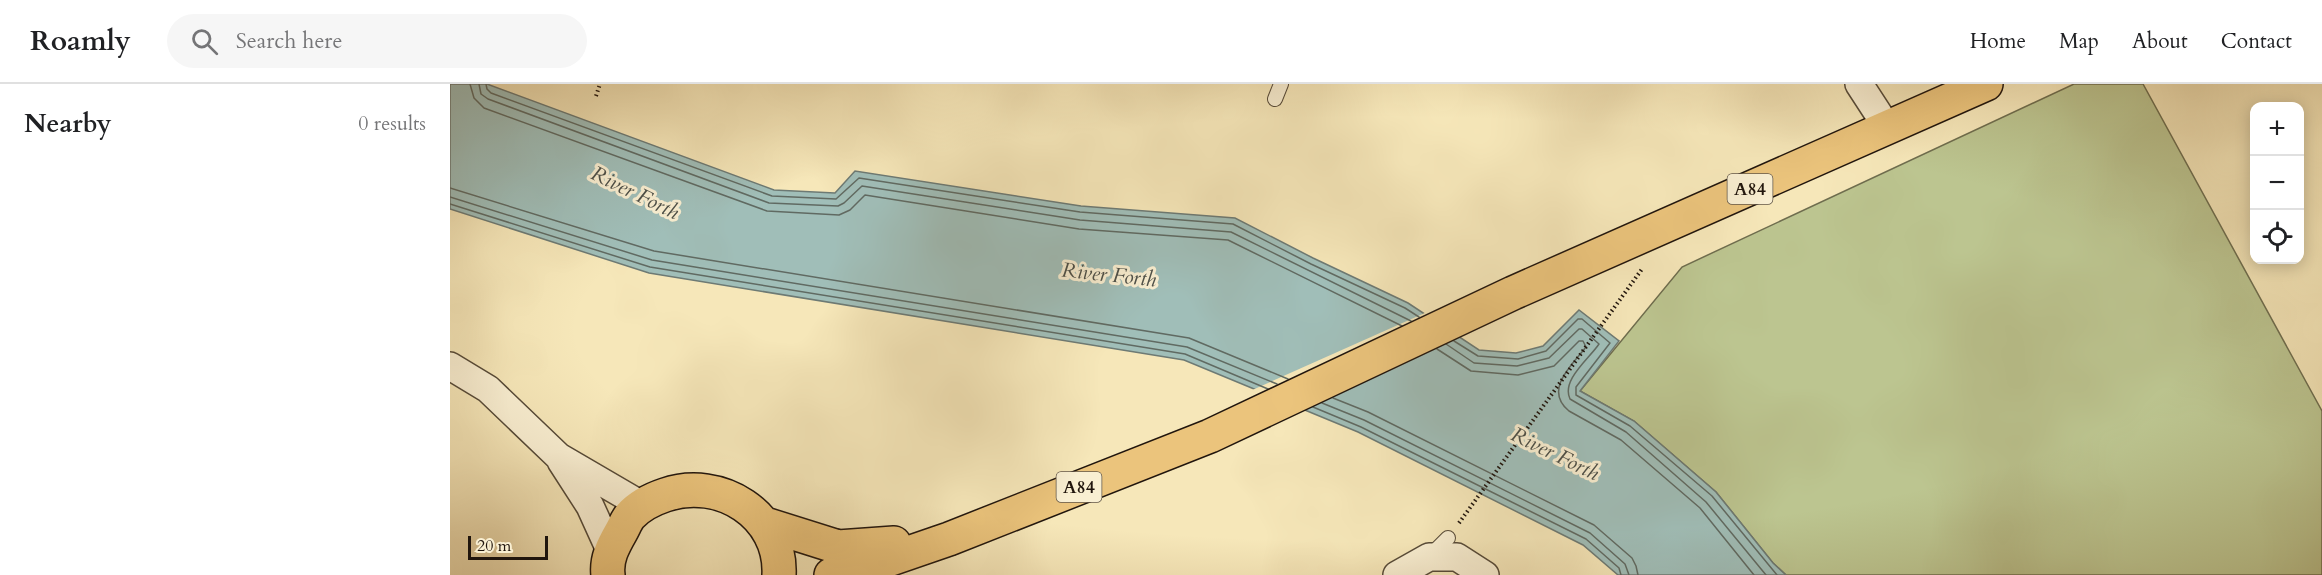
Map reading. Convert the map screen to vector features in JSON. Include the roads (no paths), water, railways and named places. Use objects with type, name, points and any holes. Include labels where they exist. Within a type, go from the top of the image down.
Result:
[{"type":"highway","name":"A84","points":[[831,575],[882,562],[949,539],[1210,436],[1513,293],[1672,225],[1986,84]]},
{"type":"highway","name":"A84","points":[[607,567],[630,516],[652,499],[681,489],[710,490],[739,500],[765,524],[780,560],[779,575]]},
{"type":"highway","name":"A84","points":[[765,524],[838,547],[949,539]]},
{"type":"street","points":[[1859,84],[1887,128]]},
{"type":"street","points":[[450,366],[488,389],[559,457],[643,506]]},
{"type":"street","points":[[559,457],[590,506],[607,567]]},
{"type":"street","points":[[1397,575],[1428,557],[1457,557],[1485,575]]},
{"type":"lane","points":[[1275,99],[1281,84]]},
{"type":"lane","points":[[1428,557],[1448,538]]},
{"type":"water","name":"River Forth","points":[[450,84],[487,84],[774,190],[835,193],[855,171],[1081,206],[1235,218],[1408,303],[1479,350],[1516,353],[1543,346],[1579,310],[1619,341],[1580,391],[1634,421],[1716,492],[1773,563],[1786,575],[1618,575],[1583,545],[1358,432],[1184,360],[649,273],[450,209]]}]
